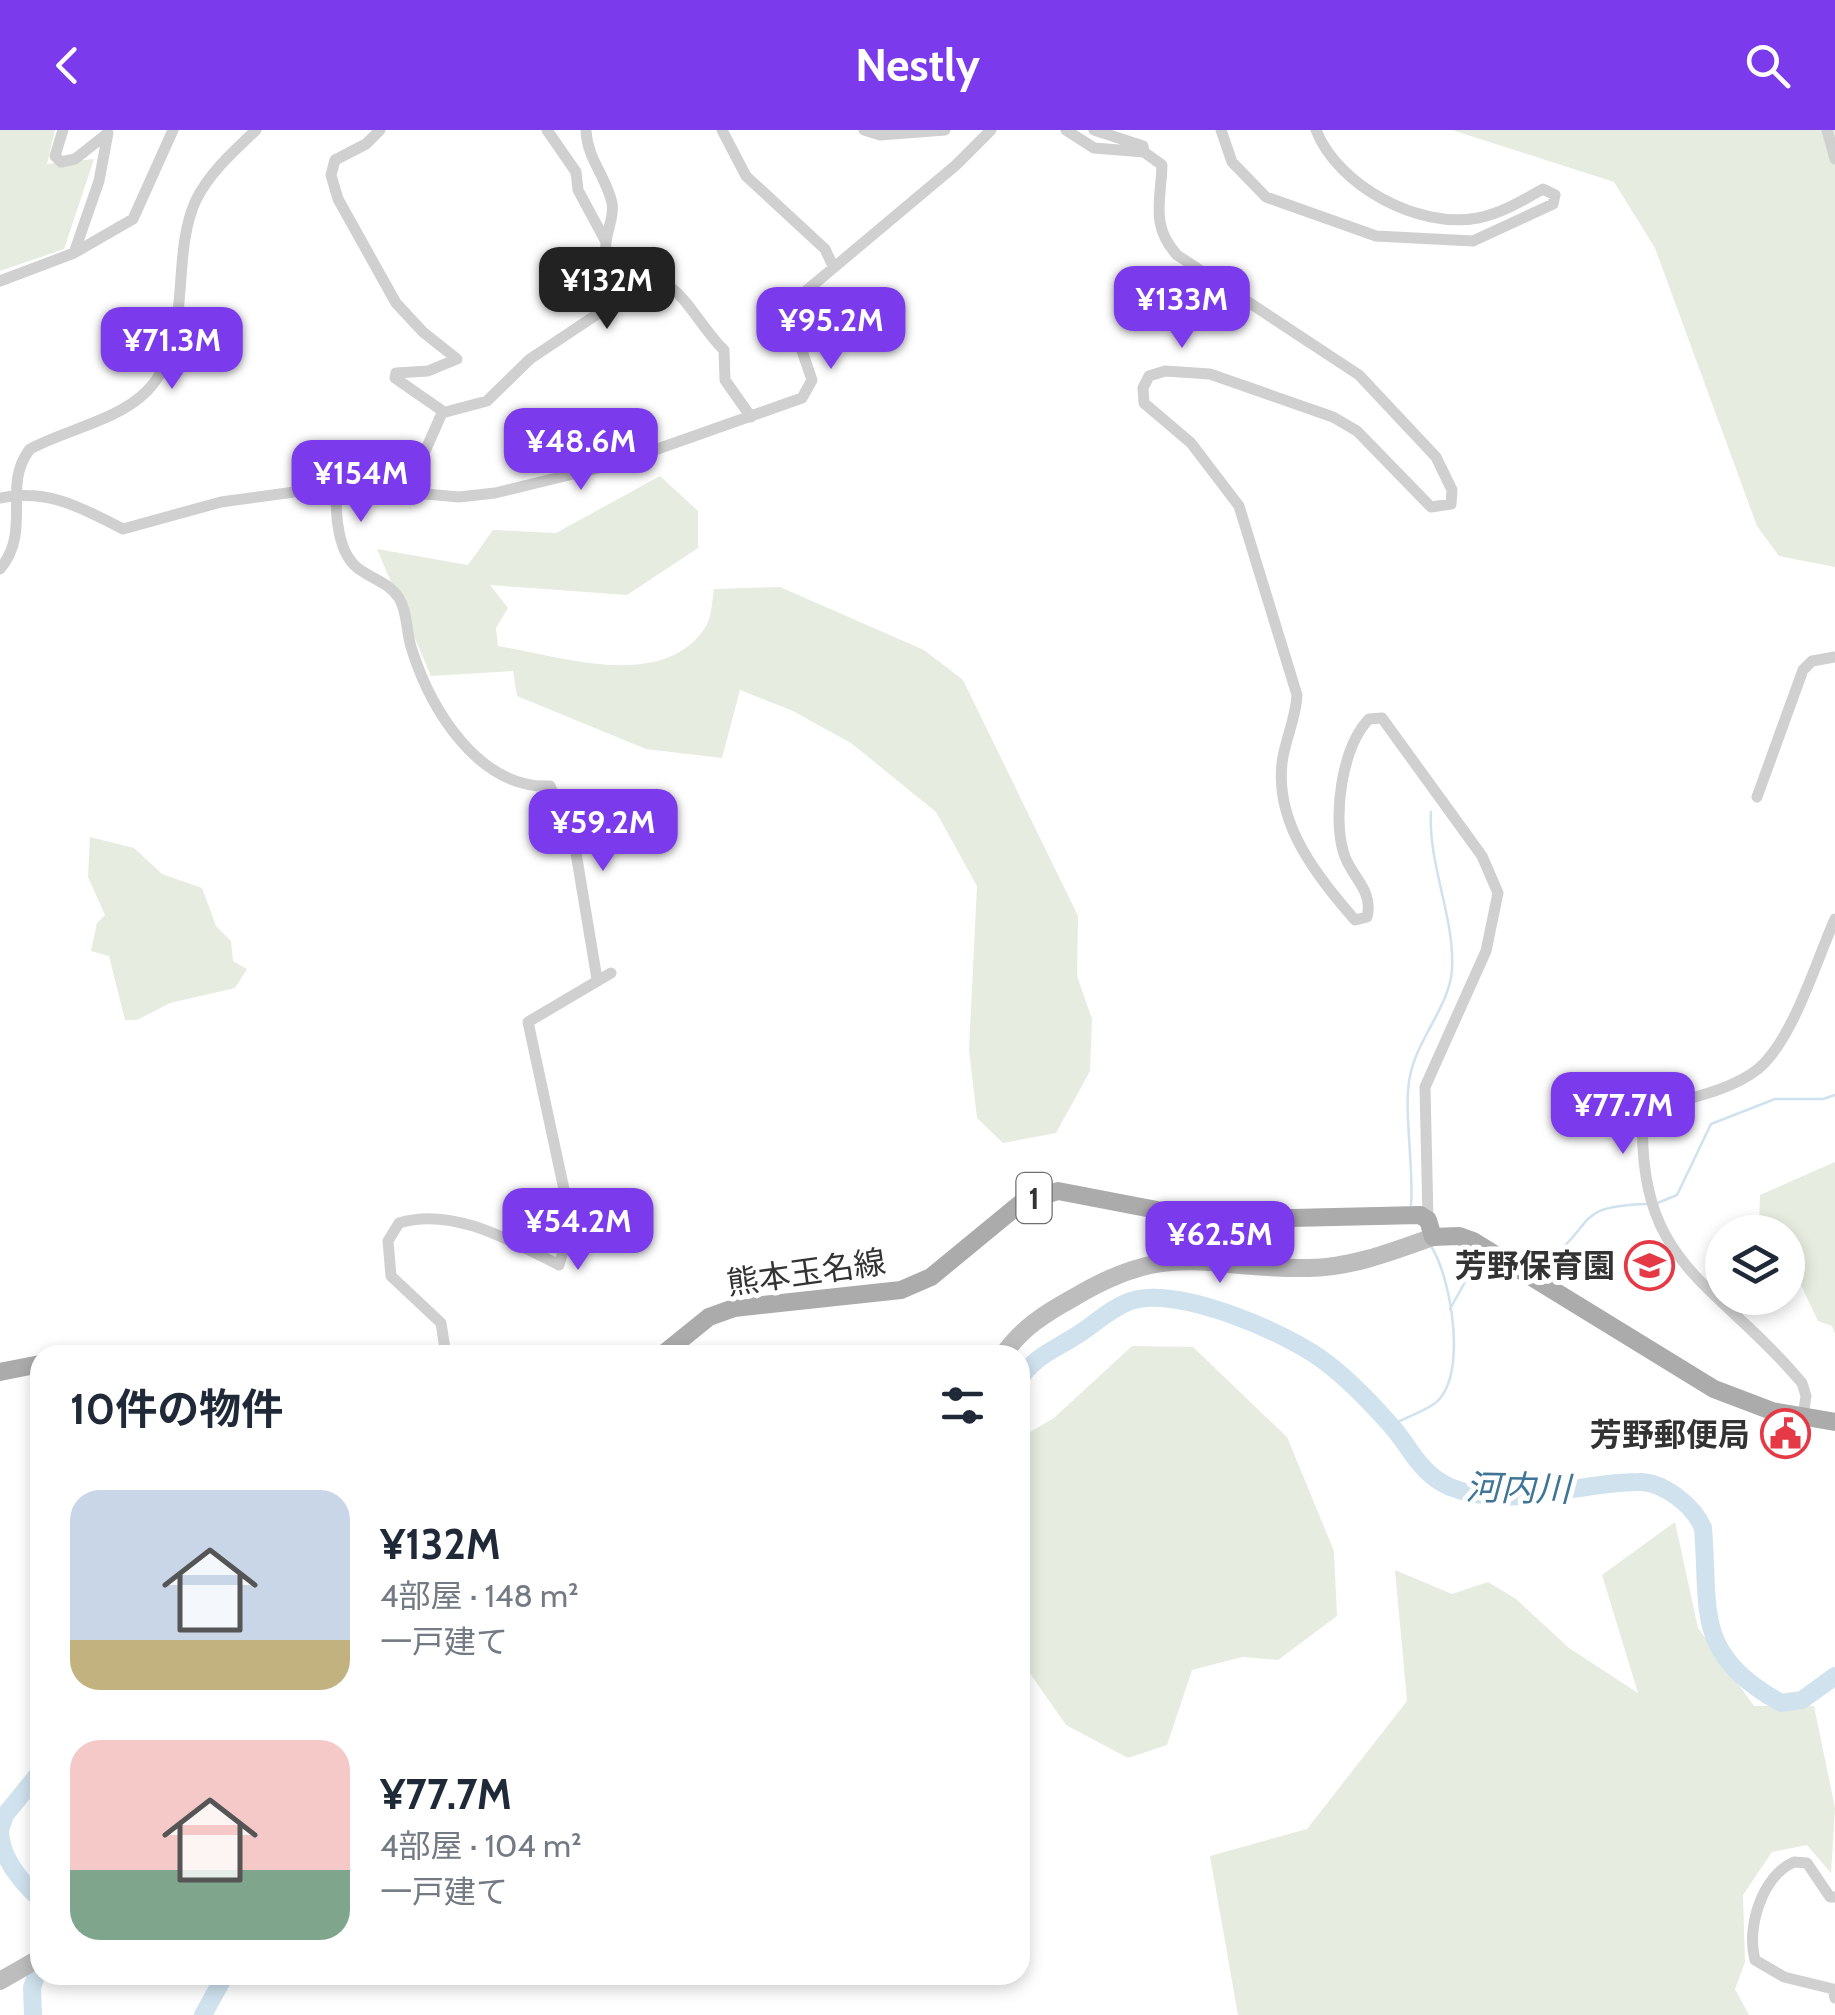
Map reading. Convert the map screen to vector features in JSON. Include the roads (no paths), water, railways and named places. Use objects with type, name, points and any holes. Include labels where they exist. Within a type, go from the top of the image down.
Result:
[{"type":"main road","name":"熊本玉名線","points":[[674,1345],[696,1326],[734,1308],[900,1290],[931,1277],[1022,1204],[1058,1191],[1209,1220],[1406,1213],[1431,1228],[1473,1242],[1714,1388],[1744,1402],[1835,1422]]},
{"type":"main road","points":[[1010,1345],[1039,1317],[1130,1268],[1182,1259],[1309,1268],[1338,1266],[1431,1228]]},
{"type":"main road","points":[[0,1372],[30,1366]]},
{"type":"main road","points":[[0,1981],[30,1964]]},
{"type":"street","points":[[63,130],[55,156],[61,162],[75,159],[108,134],[99,180],[74,253]]},
{"type":"street","points":[[0,281],[74,253],[133,219],[173,130]]},
{"type":"street","points":[[0,569],[12,554],[19,528],[20,462],[30,449],[123,409],[160,374],[172,340],[196,201],[220,166],[256,130]]},
{"type":"street","points":[[380,130],[366,144],[335,160],[331,174],[356,235],[396,302],[422,332],[457,359],[428,371],[396,373],[395,378],[444,412]]},
{"type":"street","points":[[547,130],[576,172],[578,190],[622,274],[638,282],[665,285],[679,294],[704,332],[724,350],[725,380],[751,417]]},
{"type":"street","points":[[586,130],[589,156],[612,201],[606,242]]},
{"type":"street","points":[[722,130],[746,176],[766,190],[800,229],[825,249],[833,266]]},
{"type":"street","points":[[864,130],[880,135],[946,130]]},
{"type":"street","points":[[0,498],[17,495],[70,501],[123,530],[221,502],[338,486],[459,497],[495,493],[618,463],[751,417],[807,394],[812,380],[790,309],[833,266],[956,166],[991,130]]},
{"type":"street","points":[[1066,130],[1094,148],[1144,152],[1162,165],[1156,210],[1166,242],[1177,254],[1359,376],[1436,457],[1452,490],[1451,504],[1431,507],[1357,431],[1333,418],[1210,374],[1165,371],[1149,376],[1143,388],[1144,403],[1190,443],[1239,506],[1260,562],[1297,695],[1296,716],[1282,764],[1282,789],[1309,866],[1356,920],[1368,917],[1368,895],[1344,854],[1341,809],[1358,731],[1369,719],[1382,718],[1494,876],[1498,908],[1486,951],[1425,1088],[1431,1228]]},
{"type":"street","points":[[1094,130],[1144,146],[1144,152]]},
{"type":"street","points":[[1221,130],[1232,162],[1266,198],[1376,236],[1473,241],[1553,204],[1555,195],[1543,189],[1476,218],[1424,215],[1397,206],[1349,176],[1325,153],[1316,130]]},
{"type":"street","points":[[1827,130],[1835,159]]},
{"type":"street","points":[[402,490],[444,412],[487,401],[530,359],[616,301],[623,288],[622,274]]},
{"type":"street","points":[[338,486],[338,512],[348,557],[362,572],[391,588],[402,602],[414,656],[434,703],[488,766],[522,785],[550,786],[573,835],[597,979]]},
{"type":"street","points":[[1756,796],[1803,670],[1812,661],[1835,658]]},
{"type":"street","points":[[1803,1417],[1806,1396],[1802,1383],[1683,1264],[1660,1234],[1652,1207],[1642,1111],[1720,1088],[1756,1071],[1782,1037],[1835,919]]},
{"type":"street","points":[[444,1345],[441,1323],[392,1276],[388,1241],[400,1222],[452,1221],[512,1241],[559,1265],[570,1232],[568,1208],[528,1022],[611,973]]},
{"type":"street","points":[[1835,1897],[1830,1898],[1807,1863],[1786,1866],[1766,1892],[1752,1928],[1752,1950],[1755,1960],[1784,1977],[1833,1989],[1835,1998]]},
{"type":"waterway","points":[[1411,1205],[1410,1076],[1445,997],[1452,970],[1450,930],[1433,852],[1431,812]]},
{"type":"waterway","points":[[1655,1204],[1677,1195],[1711,1124],[1775,1099],[1823,1099],[1835,1095]]},
{"type":"waterway","points":[[1506,1250],[1535,1262],[1547,1261],[1596,1213],[1647,1204]]},
{"type":"waterway","points":[[1392,1425],[1434,1404],[1445,1391],[1451,1373],[1454,1352],[1450,1304],[1432,1248]]},
{"type":"waterway","points":[[1450,1309],[1480,1255]]},
{"type":"waterway","name":"河内川","points":[[1030,1367],[1131,1301],[1176,1300],[1233,1315],[1288,1339],[1328,1364],[1381,1414],[1422,1466],[1450,1487],[1496,1496],[1638,1482],[1667,1490],[1693,1511],[1703,1528],[1712,1629],[1719,1648],[1733,1667],[1781,1703],[1802,1700],[1835,1676]]},
{"type":"waterway","points":[[0,1830],[5,1815],[30,1784]]},
{"type":"waterway","points":[[0,1833],[4,1852],[30,1889]]},
{"type":"waterway","points":[[33,1985],[33,2015]]},
{"type":"waterway","name":"河内川","points":[[203,2015],[220,1985]]},
{"type":"place","name":"芳野保育園","points":[[1650,1265]]},
{"type":"place","name":"芳野郵便局","points":[[1785,1434]]}]
